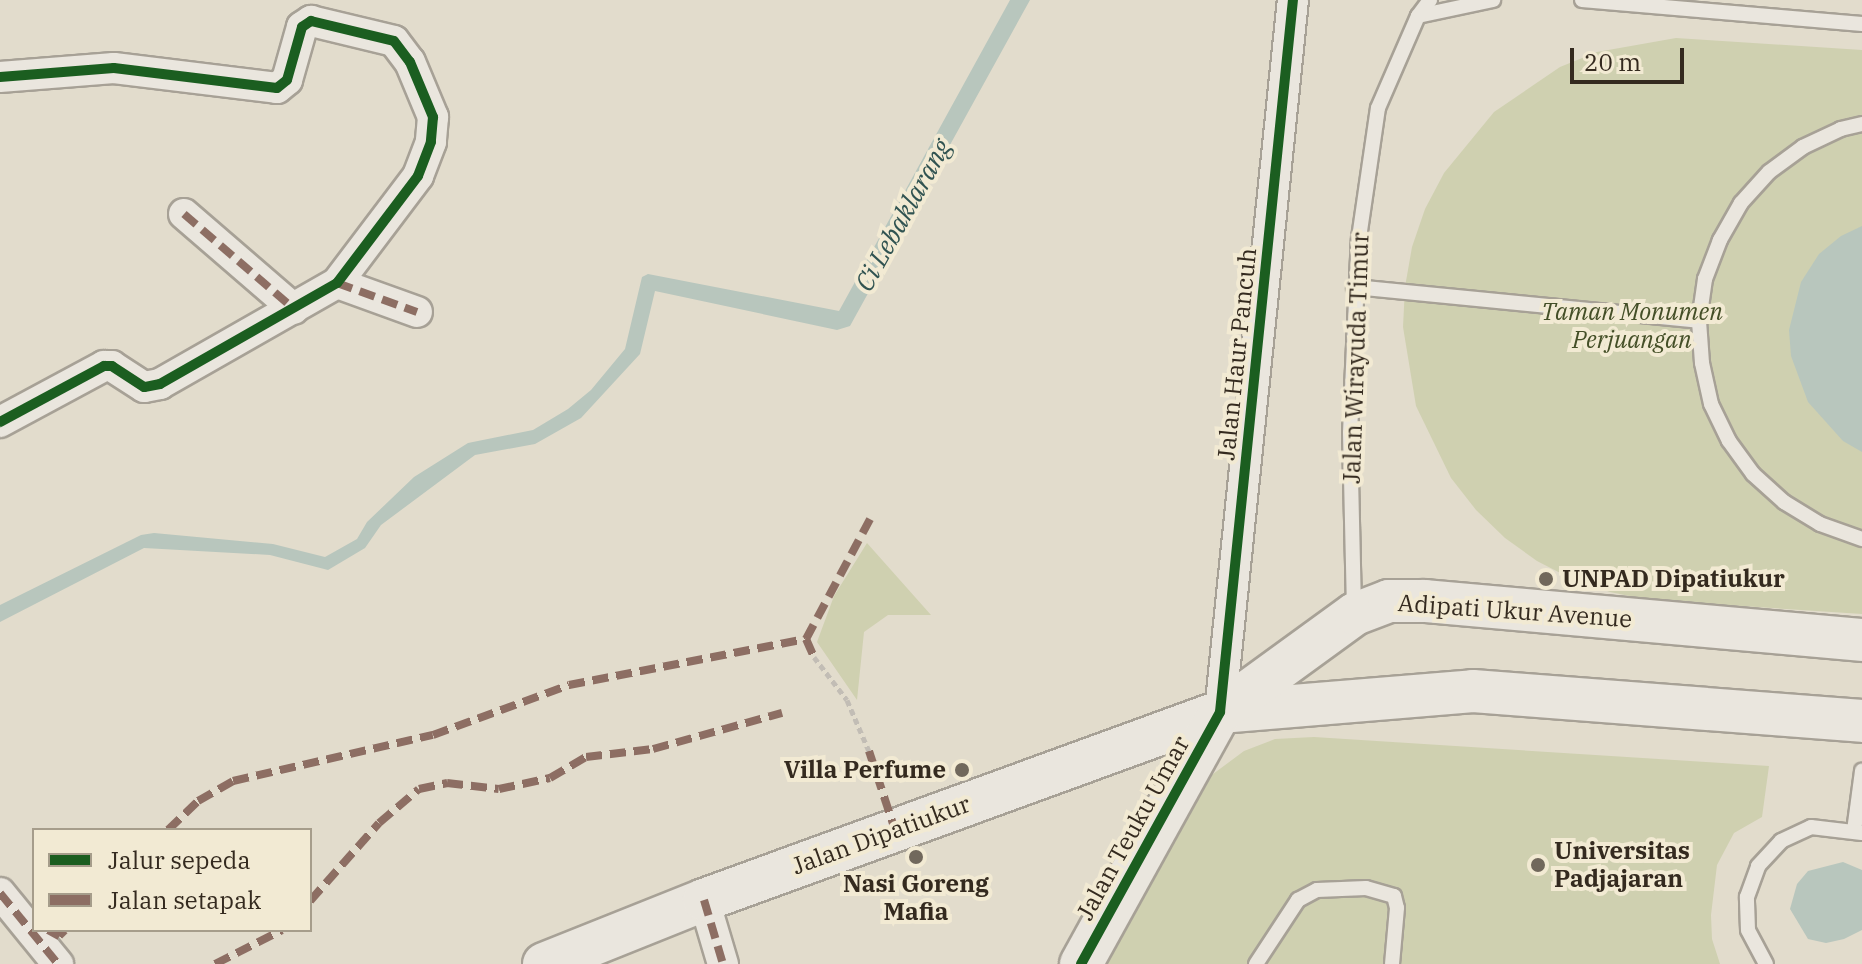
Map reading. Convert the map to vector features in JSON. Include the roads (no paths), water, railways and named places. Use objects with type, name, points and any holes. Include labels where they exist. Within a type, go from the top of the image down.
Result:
[{"type":"main road","name":"Adipati Ukur Avenue","points":[[1220,712],[1355,614],[1389,601],[1425,601],[1862,640]]},
{"type":"main road","points":[[1220,712],[1473,691],[1862,721]]},
{"type":"main road","name":"Jalan Dipatiukur","points":[[544,964],[704,900],[1220,712]]},
{"type":"main road","name":"Jalan Teuku Umar","points":[[1081,964],[1220,712]]},
{"type":"street","name":"Jalan Haur Pancuh","points":[[1220,712],[1293,0]]},
{"type":"street","points":[[0,77],[114,68],[277,88],[287,80],[302,27],[311,21],[394,41],[410,62],[429,100],[433,117],[431,142],[418,176],[337,283],[160,384],[144,387],[112,366],[104,366],[0,422]]},
{"type":"street","points":[[184,214],[294,309]]},
{"type":"street","points":[[337,283],[417,312]]},
{"type":"street","points":[[0,893],[10,924],[58,964]]},
{"type":"street","points":[[704,900],[723,964]]},
{"type":"lane","name":"Jalan Wirayuda Timur","points":[[1355,614],[1350,433],[1354,287],[1378,108],[1418,16],[1430,0]]},
{"type":"lane","points":[[1418,16],[1493,0]]},
{"type":"lane","points":[[1582,0],[1862,24]]},
{"type":"lane","points":[[1862,124],[1841,129],[1803,147],[1769,172],[1741,203],[1720,240],[1705,279],[1699,321],[1702,363],[1711,404],[1729,441],[1753,474],[1784,502],[1820,524],[1862,539]]},
{"type":"lane","points":[[1354,287],[1699,321]]},
{"type":"lane","points":[[1766,964],[1748,930],[1747,897],[1758,866],[1781,841],[1811,827],[1858,832],[1862,771]]},
{"type":"lane","points":[[1256,964],[1298,900],[1317,890],[1366,888],[1394,896],[1397,908],[1392,964]]},
{"type":"water","name":"Ci Lebaklarang","points":[[1010,0],[1030,0],[850,326],[837,330],[655,291],[640,354],[581,418],[535,444],[475,455],[381,525],[365,548],[328,570],[270,555],[144,548],[0,622],[0,605],[141,535],[154,533],[273,544],[325,557],[357,539],[367,522],[414,477],[468,443],[533,430],[568,409],[591,390],[625,349],[642,277],[648,274],[839,311]]},
{"type":"water","points":[[1862,226],[1862,452],[1843,441],[1808,402],[1791,356],[1789,330],[1801,282],[1819,254],[1841,236]]},
{"type":"water","points":[[1843,862],[1862,870],[1862,930],[1826,943],[1808,939],[1790,909],[1797,884],[1808,871]]},
{"type":"place","name":"UNPAD Dipatiukur","points":[[1546,579]]},
{"type":"place","name":"Villa Perfume","points":[[962,770]]},
{"type":"place","name":"Nasi Goreng Mafia","points":[[916,857]]},
{"type":"place","name":"Universitas Padjajaran","points":[[1538,865]]},
{"type":"park label","name":"Taman Monumen Perjuangan","points":[[1632,326]]}]
